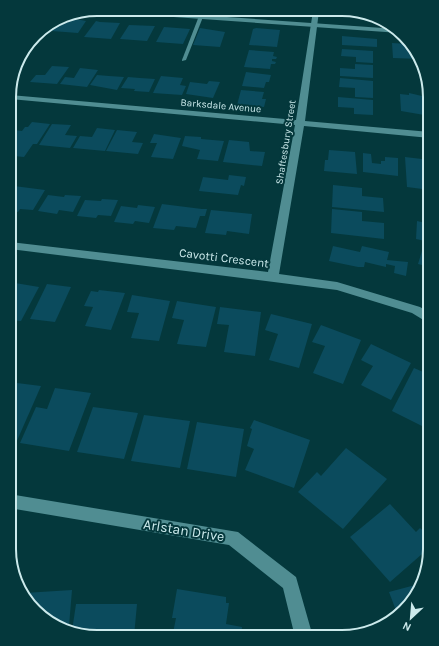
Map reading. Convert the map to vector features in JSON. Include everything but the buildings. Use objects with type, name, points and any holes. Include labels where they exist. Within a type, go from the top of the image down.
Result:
[{"type":"street","points":[[187,16],[387,30]]},
{"type":"street","name":"Shaftesbury Street","points":[[273,277],[300,124],[315,16]]},
{"type":"street","name":"Barksdale Avenue","points":[[16,98],[423,134]]},
{"type":"street","name":"Cavotti Crescent","points":[[16,247],[337,286],[416,310],[423,314]]},
{"type":"street","name":"Arlstan Drive","points":[[16,502],[232,538],[290,582],[302,630]]},
{"type":"lane","points":[[184,60],[201,17]]}]
